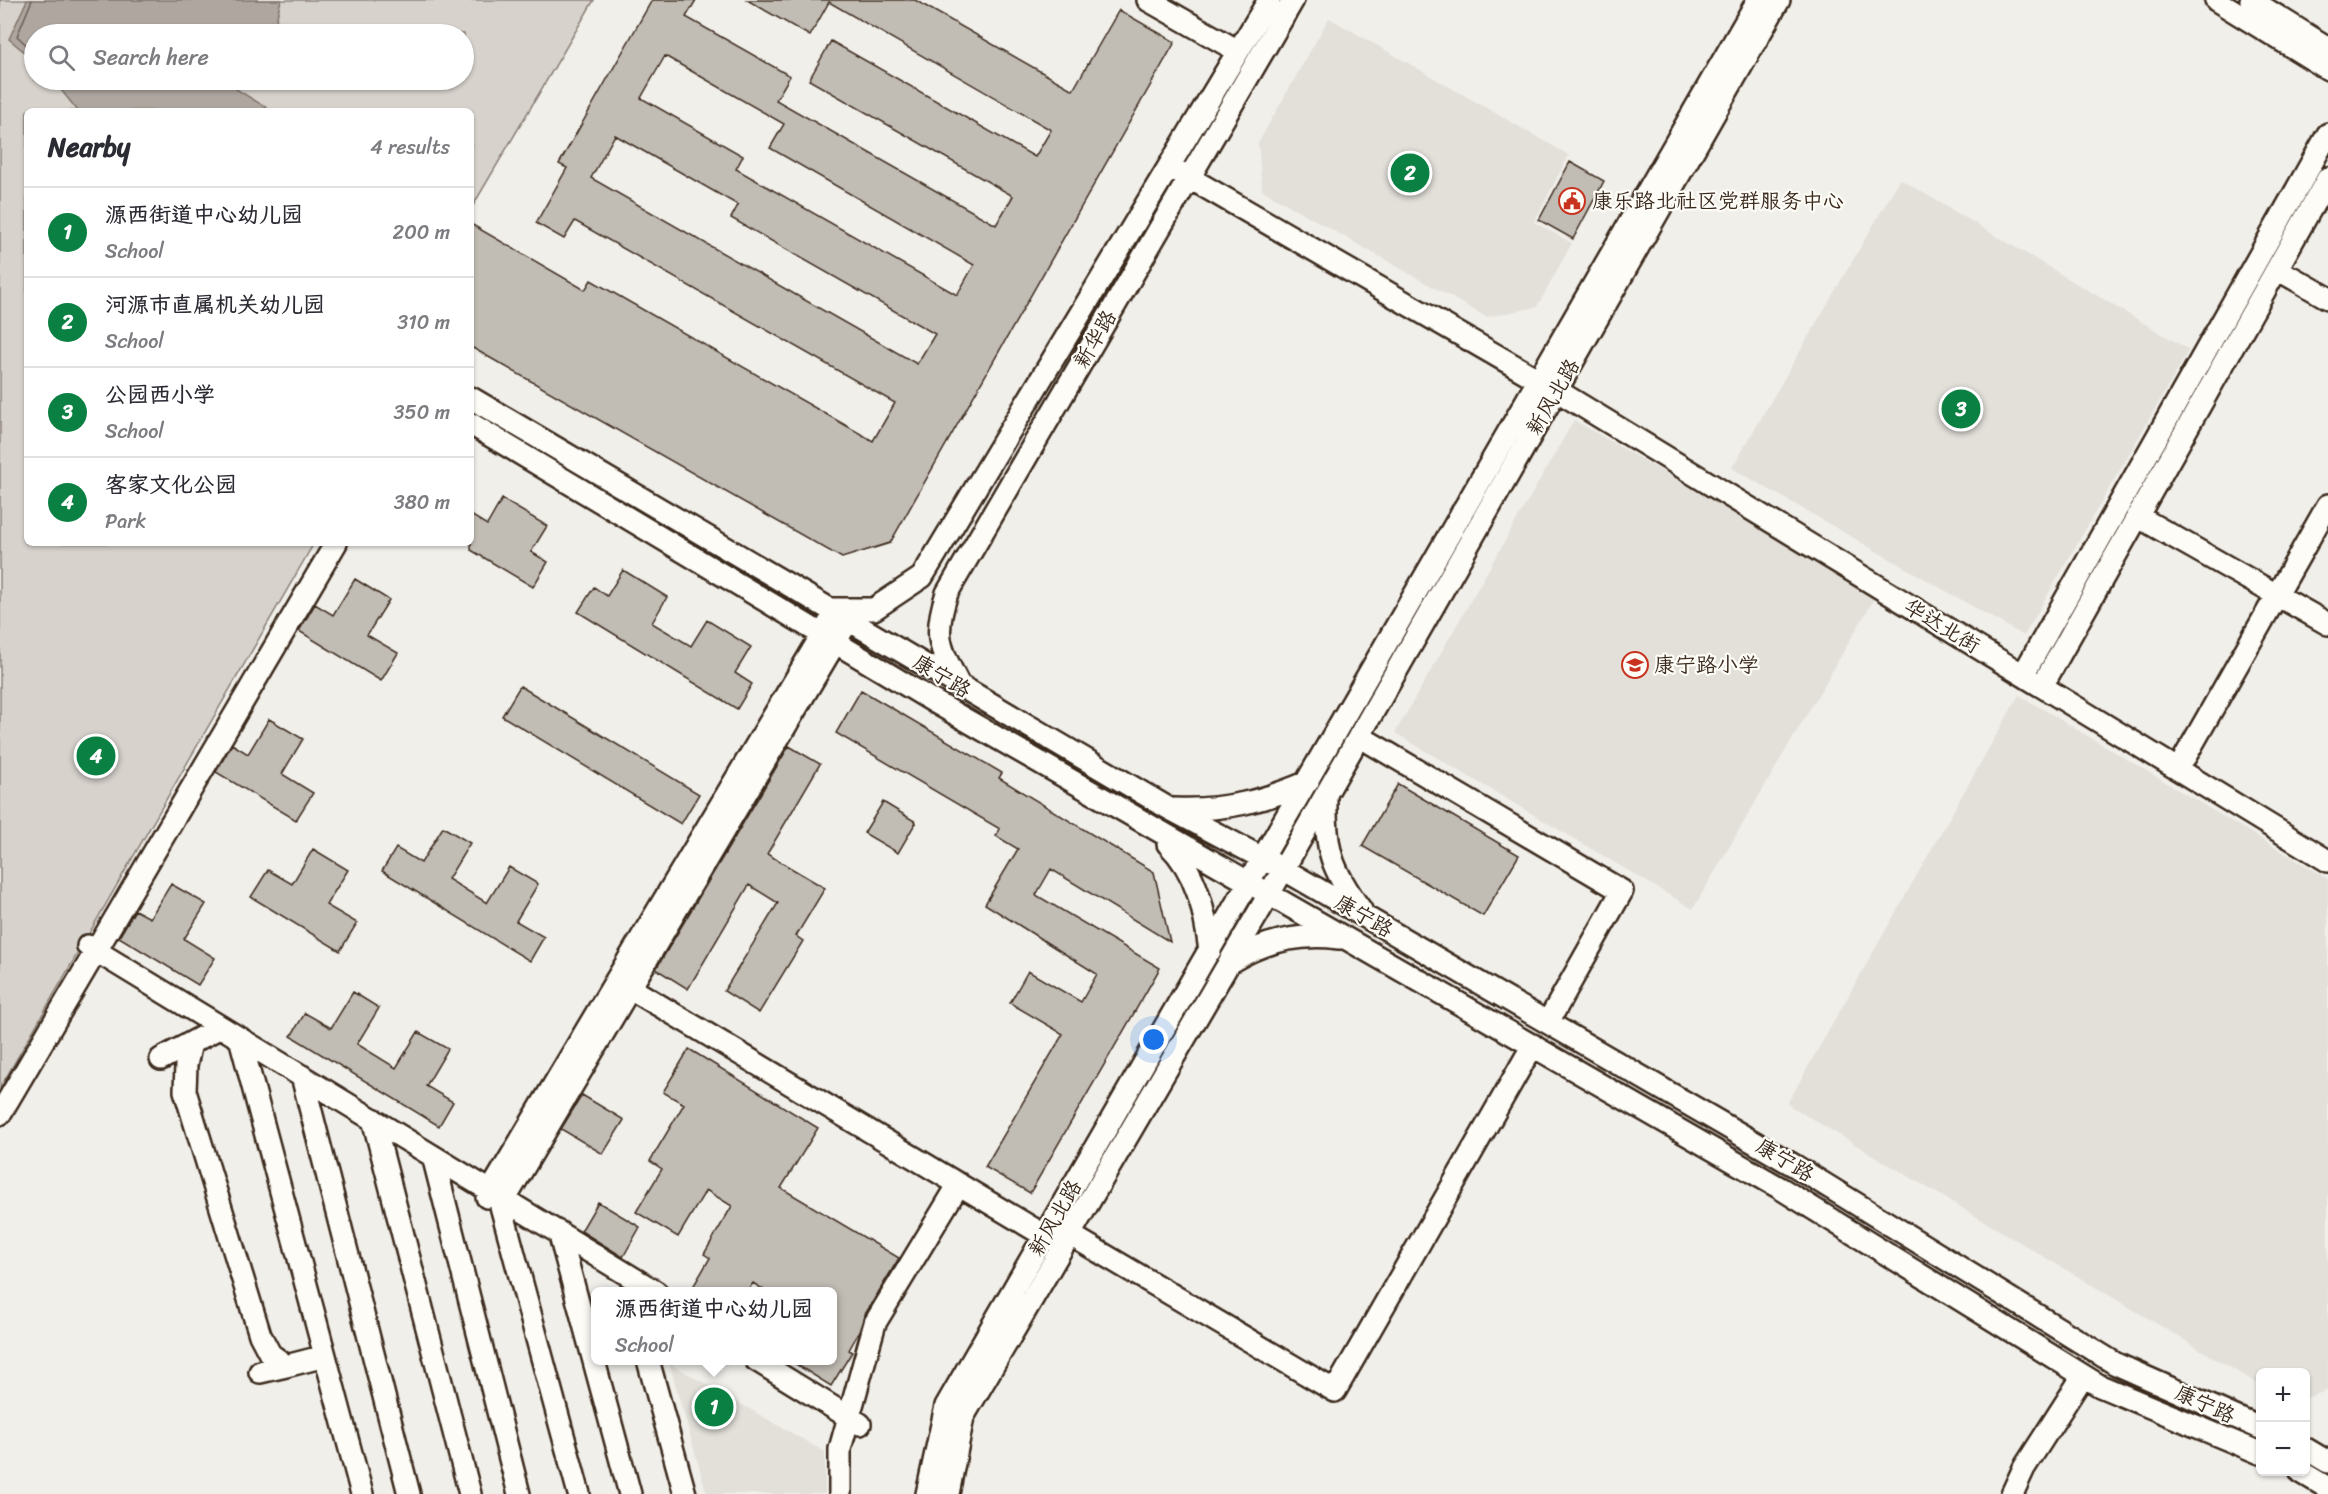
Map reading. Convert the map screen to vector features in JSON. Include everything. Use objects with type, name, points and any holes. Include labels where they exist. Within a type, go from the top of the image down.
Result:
[{"type":"street","points":[[1148,0],[1238,51]]},
{"type":"street","name":"新华路","points":[[838,614],[874,609],[922,577],[1269,0]]},
{"type":"street","name":"新华路","points":[[959,686],[940,649],[938,620],[947,593],[1293,0]]},
{"type":"street","name":"新风北路","points":[[927,1494],[946,1406],[1054,1241],[1229,963],[1269,894],[1359,736],[1758,0]]},
{"type":"street","name":"新风北路","points":[[948,1494],[963,1417],[1054,1241],[1210,951],[1308,782],[1779,0]]},
{"type":"street","points":[[2216,0],[2328,69]]},
{"type":"street","points":[[2251,0],[2328,48]]},
{"type":"street","points":[[2036,675],[2328,134]]},
{"type":"street","name":"华达北街","points":[[1172,161],[1551,380],[2036,675],[2328,861]]},
{"type":"street","points":[[2036,675],[2138,516],[2328,178]]},
{"type":"street","points":[[2277,269],[2328,298]]},
{"type":"street","name":"康宁路","points":[[474,400],[1168,808],[1283,869],[1795,1166],[2116,1364],[2256,1426]]},
{"type":"street","name":"康宁路","points":[[474,426],[828,639],[1155,830],[1352,940],[1780,1188],[2100,1386],[2256,1451]]},
{"type":"street","points":[[2185,757],[2328,505]]},
{"type":"street","points":[[2138,516],[2327,621]]},
{"type":"street","points":[[0,1114],[89,951],[323,546]]},
{"type":"street","points":[[0,1094],[334,546]]},
{"type":"street","points":[[579,1494],[496,1198],[828,639],[838,614]]},
{"type":"street","name":"华达北街","points":[[2036,675],[2185,757],[2328,844]]},
{"type":"street","points":[[1359,736],[1622,891],[1548,1022]]},
{"type":"street","points":[[1168,808],[1203,810],[1240,806],[1274,797],[1308,782]]},
{"type":"street","name":"新风北路","points":[[1327,793],[1325,827],[1330,858],[1345,889],[1367,918]]},
{"type":"street","points":[[1155,830],[1182,858],[1196,888],[1206,919],[1210,951]]},
{"type":"street","name":"新风北路","points":[[1229,963],[1255,947],[1285,939],[1316,935],[1352,940]]},
{"type":"street","points":[[89,951],[213,1031],[241,1043]]},
{"type":"street","points":[[89,951],[560,1237],[630,1284]]},
{"type":"street","points":[[620,990],[961,1194],[1335,1391],[1533,1045]]},
{"type":"street","points":[[161,1059],[213,1031]]},
{"type":"street","points":[[191,1043],[186,1065],[185,1090],[260,1335],[270,1354],[286,1366]]},
{"type":"street","points":[[241,1043],[362,1494]]},
{"type":"street","points":[[304,1081],[409,1494]]},
{"type":"street","points":[[374,1124],[470,1494]]},
{"type":"street","points":[[435,1161],[519,1494]]},
{"type":"street","points":[[840,1494],[840,1449],[856,1417],[887,1331],[961,1194]]},
{"type":"street","points":[[560,1237],[591,1351]]},
{"type":"street","points":[[260,1372],[325,1356]]},
{"type":"street","points":[[595,1365],[630,1494]]},
{"type":"street","points":[[649,1365],[685,1494]]},
{"type":"street","points":[[765,1365],[856,1417]]},
{"type":"street","points":[[777,1365],[856,1417]]},
{"type":"street","points":[[2013,1494],[2024,1468],[2084,1376]]},
{"type":"street","points":[[852,1494],[856,1417]]},
{"type":"street","points":[[2310,1448],[2328,1447]]},
{"type":"street","points":[[2310,1451],[2328,1462]]},
{"type":"street","points":[[2308,1476],[2328,1488]]},
{"type":"shaded area","points":[[0,0],[594,0],[474,204],[474,108],[24,108],[24,546],[312,546],[0,1088]]},
{"type":"shaded area","points":[[1329,18],[1569,155],[1534,222],[1572,243],[1537,307],[1486,317],[1262,190],[1258,143]]},
{"type":"shaded area","points":[[1900,179],[2189,350],[2024,636],[1732,468]]},
{"type":"shaded area","name":"康宁路小学","points":[[1574,420],[1876,596],[1693,909],[1395,733]]},
{"type":"shaded area","points":[[2019,695],[2328,879],[2328,1390],[2310,1397],[2310,1368],[2256,1368],[2256,1383],[1787,1104]]},
{"type":"shaded area","points":[[670,1365],[825,1452],[825,1494],[707,1494]]},
{"type":"water","points":[[27,0],[281,0],[274,24],[24,24],[24,52],[9,39]]},
{"type":"water","points":[[61,90],[238,90],[267,108],[76,108]]},
{"type":"building","points":[[652,0],[696,0],[686,17],[790,76],[776,100],[996,225],[1013,196],[809,80],[831,41],[1035,157],[1051,130],[829,2],[810,36],[747,0],[915,0],[1073,90],[1119,10],[1175,42],[890,543],[842,558],[474,349],[474,226],[585,290],[591,280],[873,441],[895,403],[575,221],[564,239],[536,223],[567,168],[559,164]],"holes":[[[665,56],[784,124],[770,148],[974,265],[957,295],[736,169],[743,156],[641,98]],[[615,135],[738,205],[731,218],[935,334],[917,364],[591,178]]]},
{"type":"building","name":"康乐路北社区党群服务中心","points":[[1570,162],[1604,181],[1573,239],[1539,220]]},
{"type":"building","points":[[502,499],[547,526],[531,552],[548,562],[533,587],[471,550],[471,546],[474,546],[474,517],[487,525]]},
{"type":"building","points":[[623,570],[667,597],[652,623],[691,646],[707,620],[751,647],[735,673],[752,684],[737,709],[578,612],[594,587],[607,596]]},
{"type":"building","points":[[355,579],[389,600],[367,635],[398,653],[381,681],[299,631],[315,604],[333,615]]},
{"type":"building","points":[[520,686],[699,794],[681,824],[502,716]]},
{"type":"building","points":[[861,690],[1002,773],[999,778],[1154,872],[1170,942],[1051,869],[1036,895],[1160,968],[1030,1193],[985,1167],[1063,1034],[1010,1003],[1028,971],[1081,1002],[1097,974],[985,904],[1018,849],[996,836],[1000,829],[836,733]]},
{"type":"building","points":[[269,719],[303,739],[282,774],[313,793],[296,820],[216,772],[232,744],[248,754]]},
{"type":"building","points":[[789,746],[820,764],[767,854],[825,888],[796,936],[803,941],[759,1013],[724,991],[778,903],[749,885],[688,989],[656,969]]},
{"type":"building","points":[[1398,784],[1519,855],[1483,916],[1362,846]]},
{"type":"building","points":[[883,802],[916,822],[898,853],[864,833]]},
{"type":"building","points":[[443,827],[470,843],[448,879],[487,903],[509,867],[538,884],[516,921],[544,937],[530,961],[382,871],[396,848],[421,863]]},
{"type":"building","points":[[313,849],[348,870],[326,905],[357,923],[340,951],[251,897],[268,870],[292,884]]},
{"type":"building","points":[[171,884],[206,904],[184,939],[215,958],[198,985],[119,937],[135,910],[150,918]]},
{"type":"building","points":[[353,992],[379,1008],[357,1044],[396,1068],[418,1032],[448,1049],[426,1086],[453,1102],[439,1126],[291,1036],[305,1013],[331,1028]]},
{"type":"building","points":[[689,1049],[818,1128],[781,1188],[899,1258],[864,1316],[859,1332],[849,1350],[852,1352],[831,1386],[797,1365],[837,1365],[837,1287],[759,1287],[753,1283],[750,1287],[693,1287],[710,1258],[704,1254],[732,1206],[706,1190],[678,1237],[636,1212],[662,1169],[650,1161],[684,1104],[663,1092]]},
{"type":"building","points":[[582,1095],[624,1120],[603,1154],[561,1129]]},
{"type":"building","points":[[598,1202],[640,1227],[623,1257],[581,1231]]},
{"type":"place","name":"河源市直属机关幼儿园","points":[[1410,173]]},
{"type":"place","name":"康乐路北社区党群服务中心","points":[[1572,201]]},
{"type":"place","name":"公园西小学","points":[[1961,409]]},
{"type":"place","name":"康宁路小学","points":[[1635,665]]},
{"type":"place","name":"客家文化公园","points":[[96,756]]},
{"type":"place","name":"源西街道中心幼儿园","points":[[714,1407]]}]
